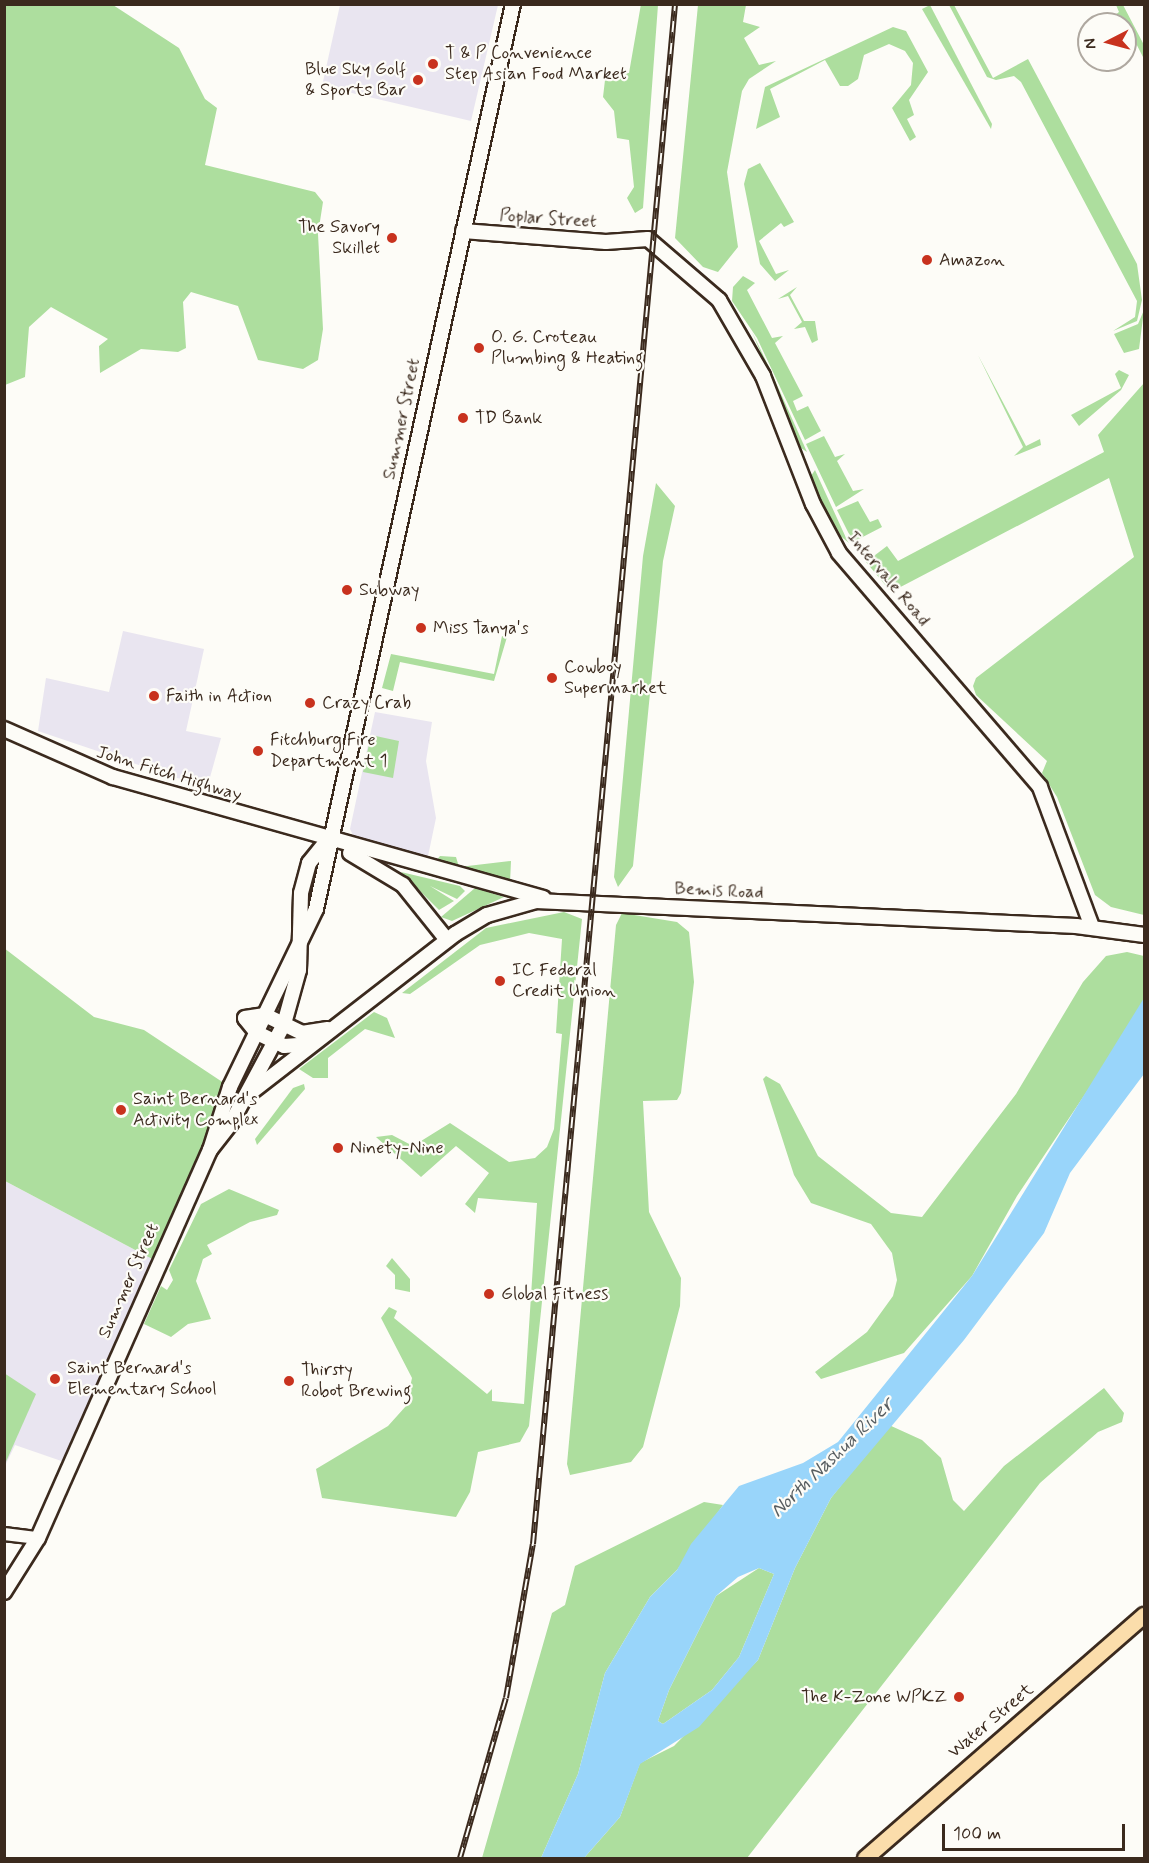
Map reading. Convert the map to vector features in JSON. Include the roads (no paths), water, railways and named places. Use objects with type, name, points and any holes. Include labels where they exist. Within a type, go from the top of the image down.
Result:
[{"type":"highway","name":"Water Street","points":[[865,1858],[1144,1615]]},
{"type":"main road","name":"Summer Street","points":[[4,1592],[10,1573],[38,1538],[210,1150],[244,1097],[284,1024],[301,944],[321,890],[327,841],[513,4]]},
{"type":"main road","name":"Poplar Street","points":[[463,231],[631,239]]},
{"type":"main road","name":"Intervale Road","points":[[631,239],[659,246],[730,316],[778,407],[829,536],[1033,776],[1092,927]]},
{"type":"main road","name":"John Fitch Highway","points":[[4,729],[113,777],[327,841],[557,900]]},
{"type":"main road","name":"John Fitch Highway","points":[[327,841],[398,880],[447,940]]},
{"type":"main road","name":"Bemis Road","points":[[244,1097],[447,940],[495,911],[557,900],[1092,927],[1140,934]]},
{"type":"main road","points":[[210,1150],[225,1101],[265,1015],[284,966],[301,944]]},
{"type":"main road","points":[[265,1015],[314,1034],[330,1029]]},
{"type":"main road","points":[[257,1033],[292,1047],[316,1043]]},
{"type":"street","points":[[4,1534],[38,1538]]},
{"type":"water","name":"North Nashua River","points":[[1144,998],[1144,1074],[1070,1173],[1044,1233],[964,1340],[831,1498],[795,1568],[758,1660],[699,1727],[640,1764],[620,1817],[584,1858],[541,1858],[578,1774],[605,1673],[650,1597],[677,1570],[691,1544],[739,1486],[803,1463],[838,1442],[972,1276]],"holes":[[[759,1568],[774,1574],[739,1657],[712,1690],[663,1724],[658,1721],[669,1690],[716,1596],[738,1577]]]},
{"type":"railway","points":[[460,1858],[506,1698],[533,1544],[675,4]]},
{"type":"place","name":"T & P Convenience Step Asian Food Market","points":[[433,64]]},
{"type":"place","name":"Blue Sky Golf & Sports Bar","points":[[418,80]]},
{"type":"place","name":"The Savory Skillet","points":[[392,238]]},
{"type":"place","name":"Amazon","points":[[927,260]]},
{"type":"place","name":"O. G. Croteau Plumbing & Heating","points":[[479,348]]},
{"type":"place","name":"TD Bank","points":[[463,418]]},
{"type":"place","name":"Subway","points":[[347,590]]},
{"type":"place","name":"Miss Tanya's","points":[[421,628]]},
{"type":"place","name":"Cowboy Supermarket","points":[[552,678]]},
{"type":"place","name":"Faith in Action","points":[[154,696]]},
{"type":"place","name":"Crazy Crab","points":[[310,703]]},
{"type":"place","name":"Fitchburg Fire Department 1","points":[[258,751]]},
{"type":"place","name":"IC Federal Credit Union","points":[[500,981]]},
{"type":"place","name":"Saint Bernard's Activity Complex","points":[[121,1110]]},
{"type":"place","name":"Ninety-Nine","points":[[338,1148]]},
{"type":"place","name":"Global Fitness","points":[[489,1294]]},
{"type":"place","name":"Saint Bernard's Elementary School","points":[[55,1379]]},
{"type":"place","name":"Thirsty Robot Brewing","points":[[289,1381]]},
{"type":"place","name":"The K-Zone WPKZ","points":[[959,1697]]}]
